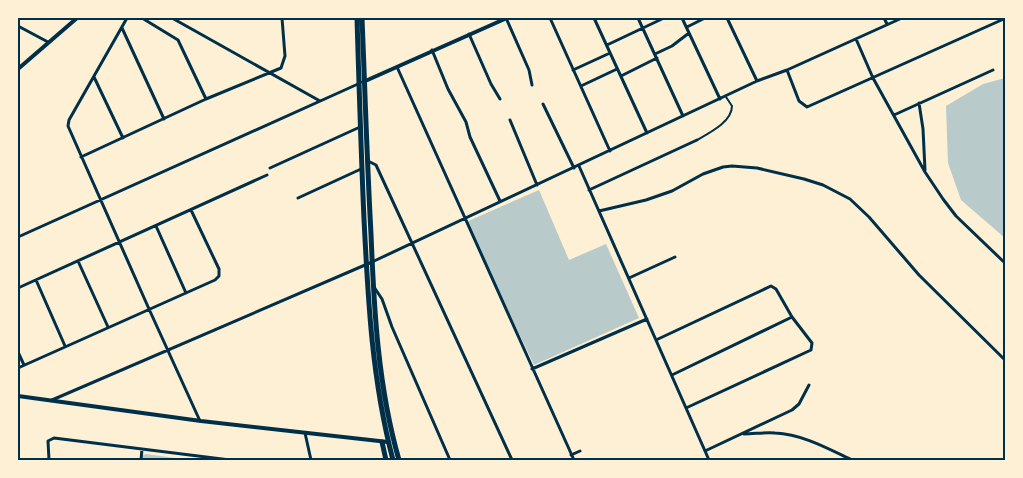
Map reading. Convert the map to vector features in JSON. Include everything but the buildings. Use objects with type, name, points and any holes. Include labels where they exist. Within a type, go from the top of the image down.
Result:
[{"type":"main road","points":[[357,18],[362,169],[376,338],[390,424],[399,460]]},
{"type":"main road","points":[[362,18],[373,359],[386,460]]},
{"type":"main road","points":[[385,442],[392,460]]},
{"type":"street","points":[[18,69],[77,18]]},
{"type":"street","points":[[127,18],[69,120],[69,130],[200,421]]},
{"type":"street","points":[[142,18],[178,40],[206,99]]},
{"type":"street","points":[[172,18],[320,101]]},
{"type":"street","points":[[81,157],[206,99],[280,68],[285,56],[282,18]]},
{"type":"street","points":[[18,237],[506,18],[529,70],[532,85]]},
{"type":"street","points":[[550,18],[610,151]]},
{"type":"street","points":[[594,18],[648,133]]},
{"type":"street","points":[[638,18],[683,116]]},
{"type":"street","points":[[607,45],[664,18]]},
{"type":"street","points":[[682,18],[720,99]]},
{"type":"street","points":[[687,27],[705,18]]},
{"type":"street","points":[[727,18],[757,81]]},
{"type":"street","points":[[884,18],[887,24]]},
{"type":"street","points":[[50,401],[369,263],[757,81],[787,70],[902,18]]},
{"type":"street","points":[[787,70],[799,101],[807,107],[1006,18]]},
{"type":"street","points":[[18,26],[48,42]]},
{"type":"street","points":[[122,27],[164,119]]},
{"type":"street","points":[[621,76],[672,46],[689,33]]},
{"type":"street","points":[[469,34],[491,84],[500,99]]},
{"type":"street","points":[[856,39],[873,78],[925,172],[956,216],[993,254],[1006,264]]},
{"type":"street","points":[[432,50],[500,201]]},
{"type":"street","points":[[573,70],[610,53]]},
{"type":"street","points":[[397,67],[574,460]]},
{"type":"street","points":[[581,86],[617,69]]},
{"type":"street","points":[[894,115],[993,70]]},
{"type":"street","points":[[94,77],[123,138]]},
{"type":"street","points":[[919,103],[923,129],[925,172]]},
{"type":"street","points":[[543,104],[574,168]]},
{"type":"street","points":[[510,120],[537,185]]},
{"type":"street","points":[[270,168],[360,127]]},
{"type":"street","points":[[589,190],[697,140]]},
{"type":"street","points":[[367,161],[376,165],[512,460]]},
{"type":"street","points":[[579,166],[709,460]]},
{"type":"street","points":[[599,211],[621,207],[672,191],[703,174],[723,167],[743,166],[757,168],[823,185],[850,199],[869,217],[919,275],[1006,361]]},
{"type":"street","points":[[298,198],[362,169]]},
{"type":"street","points":[[18,288],[267,175]]},
{"type":"street","points":[[18,368],[215,280],[219,276],[218,269],[191,210]]},
{"type":"street","points":[[156,226],[186,293]]},
{"type":"street","points":[[629,278],[675,257]]},
{"type":"street","points":[[78,261],[108,327]]},
{"type":"street","points":[[36,280],[66,346]]},
{"type":"street","points":[[373,285],[382,299],[392,327],[450,460]]},
{"type":"street","points":[[656,340],[769,286],[776,289],[792,317],[812,343],[812,350],[686,408]]},
{"type":"street","points":[[672,375],[792,317]]},
{"type":"street","points":[[532,369],[647,319]]},
{"type":"street","points":[[18,352],[24,365]]},
{"type":"street","points":[[705,451],[792,410],[798,404],[809,385]]},
{"type":"street","points":[[18,396],[200,421],[385,442]]},
{"type":"street","points":[[741,434],[775,433],[789,435],[852,460]]},
{"type":"street","points":[[305,434],[311,460]]},
{"type":"street","points":[[49,460],[47,444],[51,439],[142,449],[202,459],[230,460]]},
{"type":"street","points":[[141,460],[142,449]]},
{"type":"street","points":[[571,455],[580,451]]},
{"type":"street","points":[[420,460],[432,460]]},
{"type":"lane","points":[[697,140],[714,129],[731,113],[732,106],[726,97]]},
{"type":"shaded area","points":[[1006,78],[1005,238],[961,200],[948,163],[946,106],[983,84]]},
{"type":"shaded area","points":[[539,190],[569,260],[606,244],[639,318],[534,365],[466,222]]},
{"type":"shaded area","points":[[143,455],[189,460],[141,460]]}]
